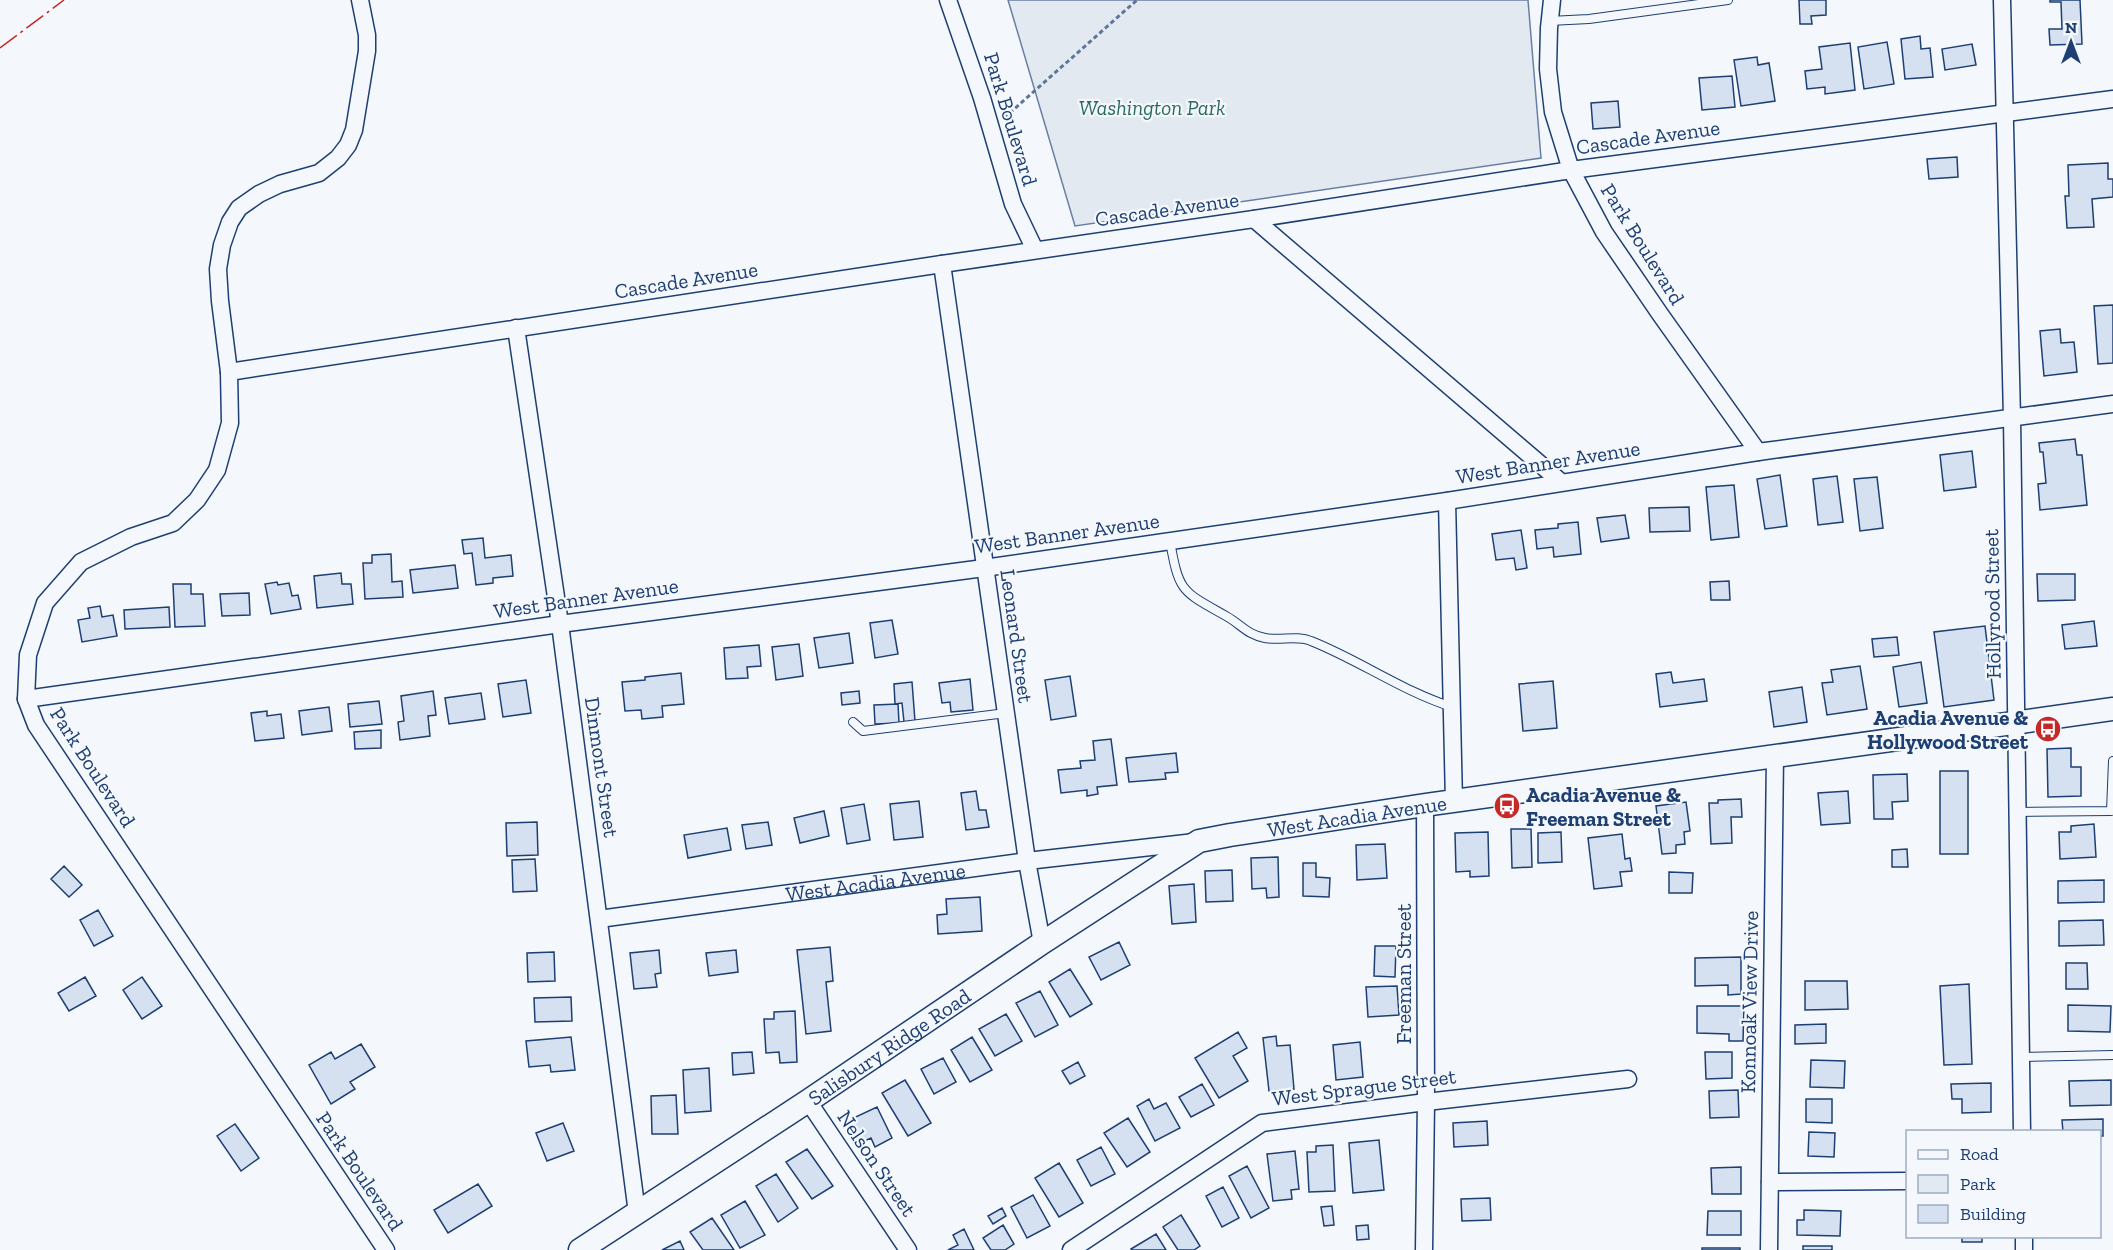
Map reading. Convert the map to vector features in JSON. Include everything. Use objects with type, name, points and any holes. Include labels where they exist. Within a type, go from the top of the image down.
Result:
[{"type":"street","name":"Park Boulevard","points":[[360,0],[367,35],[367,51],[354,130],[348,145],[338,158],[319,173],[280,184],[259,194],[239,208],[222,245],[218,269],[229,372],[230,423],[217,470],[197,500],[173,523],[131,537],[81,562],[45,603],[28,656],[26,699],[36,725],[386,1250]]},
{"type":"street","name":"Park Boulevard","points":[[948,0],[991,129],[1013,204],[1035,250]]},
{"type":"street","name":"Park Boulevard","points":[[1552,0],[1548,69],[1553,112],[1571,170],[1604,232],[1758,452]]},
{"type":"street","points":[[2002,0],[2004,113]]},
{"type":"street","name":"Cascade Avenue","points":[[229,372],[1571,170],[2113,99]]},
{"type":"street","name":"Hollyrood Street","points":[[2004,113],[2012,418],[2022,1130]]},
{"type":"street","points":[[1254,219],[1561,482]]},
{"type":"street","name":"Leonard Street","points":[[942,264],[1027,861],[1042,943]]},
{"type":"street","name":"Dinmont Street","points":[[516,328],[560,624],[637,1212]]},
{"type":"street","name":"West Banner Avenue","points":[[26,699],[560,624],[984,568],[1447,501],[1758,452],[2113,404]]},
{"type":"street","points":[[1447,501],[1454,802]]},
{"type":"street","name":"West Acadia Avenue","points":[[599,919],[1027,861],[1199,842],[1241,833],[1425,806],[2113,709]]},
{"type":"street","name":"Konnoak View Drive","points":[[1769,1250],[1775,756]]},
{"type":"street","name":"Freeman Street","points":[[1424,1250],[1425,806]]},
{"type":"street","name":"Salisbury Ridge Road","points":[[580,1250],[808,1101],[1042,943],[1199,842]]},
{"type":"street","name":"West Sprague Street","points":[[1071,1250],[1262,1123],[1628,1080]]},
{"type":"street","name":"Nelson Street","points":[[808,1101],[909,1250]]},
{"type":"street","points":[[1770,1182],[1906,1181]]},
{"type":"lane","points":[[1550,21],[1589,19],[1728,0]]},
{"type":"lane","points":[[1170,541],[1176,574],[1188,594],[1227,617],[1249,634],[1267,639],[1310,640],[1428,700],[1452,707]]},
{"type":"lane","points":[[853,722],[863,731],[1006,713]]},
{"type":"lane","points":[[2017,812],[2111,811],[2113,761]]},
{"type":"lane","points":[[2021,1057],[2113,1055]]},
{"type":"path","points":[[991,129],[1137,0]]},
{"type":"green space","name":"Washington Park","points":[[1008,0],[1528,0],[1541,158],[1075,226]]},
{"type":"building","points":[[1799,0],[1826,0],[1826,15],[1811,16],[1812,24],[1800,24]]},
{"type":"building","points":[[2050,0],[2080,0],[2082,44],[2050,45],[2049,29],[2062,29],[2061,2],[2050,2]]},
{"type":"building","points":[[1920,36],[1921,49],[1930,48],[1933,77],[1905,79],[1901,39]]},
{"type":"building","points":[[1887,42],[1894,84],[1864,89],[1858,47]]},
{"type":"building","points":[[1850,43],[1855,90],[1825,94],[1825,87],[1807,89],[1805,71],[1822,69],[1819,47]]},
{"type":"building","points":[[1972,44],[1976,65],[1945,70],[1942,49]]},
{"type":"building","points":[[1757,57],[1758,65],[1769,63],[1775,101],[1741,106],[1734,60]]},
{"type":"building","points":[[1732,76],[1735,107],[1702,110],[1699,78]]},
{"type":"building","points":[[1618,101],[1620,127],[1593,129],[1591,103]]},
{"type":"building","points":[[1957,157],[1958,177],[1929,179],[1927,159]]},
{"type":"building","points":[[2108,163],[2108,179],[2113,179],[2113,197],[2092,199],[2094,227],[2067,228],[2065,196],[2069,196],[2068,165]]},
{"type":"building","points":[[2113,305],[2113,363],[2098,364],[2094,306]]},
{"type":"building","points":[[2060,329],[2061,343],[2074,342],[2077,372],[2044,376],[2040,331]]},
{"type":"building","points":[[2075,439],[2077,455],[2082,455],[2087,505],[2040,510],[2038,484],[2046,483],[2043,452],[2040,452],[2039,443]]},
{"type":"building","points":[[1972,451],[1976,487],[1944,491],[1940,455]]},
{"type":"building","points":[[1780,475],[1787,526],[1765,529],[1757,479]]},
{"type":"building","points":[[1837,476],[1843,522],[1818,525],[1813,479]]},
{"type":"building","points":[[1877,477],[1883,528],[1860,531],[1854,479]]},
{"type":"building","points":[[1734,485],[1739,537],[1711,540],[1706,487]]},
{"type":"building","points":[[1689,507],[1690,531],[1650,532],[1649,508]]},
{"type":"building","points":[[1625,515],[1629,538],[1601,542],[1597,518]]},
{"type":"building","points":[[1578,522],[1581,554],[1554,557],[1553,547],[1537,549],[1535,530],[1558,528],[1558,524]]},
{"type":"building","points":[[1521,530],[1527,568],[1516,570],[1514,558],[1496,560],[1492,534]]},
{"type":"building","points":[[483,538],[485,558],[511,555],[513,576],[493,578],[493,583],[476,585],[472,553],[464,554],[462,540]]},
{"type":"building","points":[[391,554],[392,582],[402,581],[403,597],[365,599],[363,563],[372,563],[372,555]]},
{"type":"building","points":[[455,565],[458,588],[413,593],[410,570]]},
{"type":"building","points":[[341,573],[342,584],[351,584],[353,604],[317,608],[314,576]]},
{"type":"building","points":[[2037,574],[2075,574],[2075,600],[2038,601]]},
{"type":"building","points":[[1729,581],[1730,600],[1711,600],[1710,582]]},
{"type":"building","points":[[277,582],[278,585],[289,583],[292,596],[298,595],[301,609],[271,614],[265,584]]},
{"type":"building","points":[[173,584],[191,584],[191,594],[203,594],[205,626],[175,627]]},
{"type":"building","points":[[249,593],[250,615],[222,616],[220,594]]},
{"type":"building","points":[[100,606],[102,617],[113,615],[117,636],[82,642],[78,620],[90,618],[88,608]]},
{"type":"building","points":[[169,607],[170,627],[125,629],[124,610]]},
{"type":"building","points":[[892,620],[898,654],[875,658],[870,623]]},
{"type":"building","points":[[2094,621],[2097,646],[2065,649],[2062,625]]},
{"type":"building","points":[[1985,626],[1994,700],[1944,707],[1934,632]]},
{"type":"building","points":[[849,633],[853,663],[819,668],[814,638]]},
{"type":"building","points":[[1897,637],[1899,655],[1874,657],[1872,639]]},
{"type":"building","points":[[799,644],[803,676],[776,680],[772,647]]},
{"type":"building","points":[[759,645],[761,666],[747,667],[748,678],[726,679],[724,648]]},
{"type":"building","points":[[1921,662],[1927,703],[1899,707],[1893,667]]},
{"type":"building","points":[[1860,666],[1867,709],[1827,715],[1822,683],[1833,682],[1831,670]]},
{"type":"building","points":[[1671,672],[1673,683],[1704,679],[1707,701],[1660,707],[1656,674]]},
{"type":"building","points":[[681,673],[684,704],[662,706],[663,717],[642,719],[641,710],[625,711],[622,682]]},
{"type":"building","points":[[1070,676],[1076,716],[1051,720],[1045,680]]},
{"type":"building","points":[[970,679],[973,710],[951,712],[950,702],[942,703],[939,683]]},
{"type":"building","points":[[526,680],[531,713],[503,717],[498,684]]},
{"type":"building","points":[[1553,681],[1557,728],[1523,731],[1519,684]]},
{"type":"building","points":[[912,682],[915,721],[904,722],[902,703],[895,704],[894,684]]},
{"type":"building","points":[[1802,687],[1807,722],[1774,727],[1769,692]]},
{"type":"building","points":[[433,691],[436,715],[428,716],[430,736],[400,740],[398,722],[404,721],[401,696]]},
{"type":"building","points":[[859,691],[860,703],[842,705],[841,693]]},
{"type":"building","points":[[481,693],[485,719],[449,724],[445,698]]},
{"type":"building","points":[[379,701],[382,724],[350,727],[348,704]]},
{"type":"building","points":[[898,704],[899,723],[875,724],[874,705]]},
{"type":"building","points":[[329,707],[332,731],[302,735],[299,711]]},
{"type":"building","points":[[267,711],[267,716],[281,714],[284,738],[255,741],[251,713]]},
{"type":"building","points":[[381,730],[381,748],[355,749],[354,732]]},
{"type":"building","points":[[1111,739],[1117,785],[1097,787],[1098,794],[1087,796],[1087,790],[1061,793],[1058,770],[1081,768],[1080,761],[1095,760],[1093,741]]},
{"type":"building","points":[[2071,748],[2071,767],[2081,767],[2081,796],[2048,797],[2047,749]]},
{"type":"building","points":[[1176,753],[1178,772],[1165,773],[1166,779],[1129,782],[1126,758]]},
{"type":"building","points":[[1940,771],[1968,771],[1968,854],[1940,854]]},
{"type":"building","points":[[1907,774],[1908,801],[1892,802],[1893,819],[1874,819],[1873,775]]},
{"type":"building","points":[[976,791],[979,810],[986,810],[989,827],[966,830],[961,793]]},
{"type":"building","points":[[1848,791],[1850,823],[1821,825],[1818,793]]},
{"type":"building","points":[[1741,799],[1742,817],[1731,817],[1732,843],[1711,844],[1709,803],[1718,803],[1718,800]]},
{"type":"building","points":[[919,801],[923,837],[894,840],[890,804]]},
{"type":"building","points":[[1686,802],[1690,831],[1684,832],[1685,844],[1676,845],[1676,853],[1662,854],[1656,806]]},
{"type":"building","points":[[864,804],[870,840],[847,844],[841,808]]},
{"type":"building","points":[[824,811],[829,836],[800,843],[794,818]]},
{"type":"building","points":[[537,822],[538,855],[507,856],[506,823]]},
{"type":"building","points":[[768,822],[772,845],[746,849],[742,825]]},
{"type":"building","points":[[2094,824],[2096,857],[2060,859],[2059,832],[2071,832],[2071,826]]},
{"type":"building","points":[[727,828],[731,850],[688,858],[684,835]]},
{"type":"building","points":[[1511,829],[1531,829],[1532,867],[1512,868]]},
{"type":"building","points":[[1488,832],[1489,876],[1470,877],[1470,871],[1456,872],[1455,833]]},
{"type":"building","points":[[1561,832],[1562,862],[1538,863],[1538,833]]},
{"type":"building","points":[[1622,834],[1625,859],[1630,858],[1632,871],[1620,872],[1622,886],[1594,889],[1588,838]]},
{"type":"building","points":[[1385,844],[1387,878],[1357,880],[1356,845]]},
{"type":"building","points":[[1907,849],[1908,867],[1892,867],[1892,850]]},
{"type":"building","points":[[1278,857],[1279,897],[1267,898],[1266,888],[1252,889],[1251,858]]},
{"type":"building","points":[[535,859],[537,891],[513,892],[512,860]]},
{"type":"building","points":[[1303,863],[1316,863],[1316,877],[1330,878],[1329,897],[1303,896]]},
{"type":"building","points":[[64,866],[82,885],[69,897],[51,879]]},
{"type":"building","points":[[1232,870],[1233,901],[1206,902],[1205,871]]},
{"type":"building","points":[[1669,872],[1693,873],[1692,893],[1669,893]]},
{"type":"building","points":[[2104,880],[2104,902],[2058,903],[2058,881]]},
{"type":"building","points":[[1194,884],[1196,922],[1172,924],[1169,886]]},
{"type":"building","points":[[980,897],[982,931],[938,934],[937,915],[947,914],[946,899]]},
{"type":"building","points":[[98,910],[113,936],[94,946],[80,920]]},
{"type":"building","points":[[2103,920],[2104,945],[2059,946],[2059,921]]},
{"type":"building","points":[[1119,942],[1130,965],[1101,980],[1089,957]]},
{"type":"building","points":[[1375,946],[1396,946],[1395,977],[1374,976]]},
{"type":"building","points":[[830,947],[833,981],[826,982],[831,1031],[806,1034],[797,950]]},
{"type":"building","points":[[659,950],[661,973],[655,974],[657,987],[634,989],[630,953]]},
{"type":"building","points":[[736,950],[738,972],[709,976],[706,953]]},
{"type":"building","points":[[554,952],[555,981],[528,982],[527,953]]},
{"type":"building","points":[[1741,957],[1741,994],[1728,995],[1728,985],[1695,986],[1695,958]]},
{"type":"building","points":[[2066,963],[2087,963],[2088,989],[2066,989]]},
{"type":"building","points":[[1070,969],[1092,1004],[1070,1017],[1049,982]]},
{"type":"building","points":[[85,977],[96,996],[69,1011],[58,993]]},
{"type":"building","points":[[142,977],[162,1006],[142,1019],[123,990]]},
{"type":"building","points":[[1805,981],[1847,981],[1848,1009],[1805,1010]]},
{"type":"building","points":[[1969,984],[1972,1064],[1944,1065],[1940,986]]},
{"type":"building","points":[[1397,986],[1399,1015],[1368,1017],[1366,987]]},
{"type":"building","points":[[1040,991],[1058,1025],[1035,1037],[1016,1003]]},
{"type":"building","points":[[571,997],[572,1021],[535,1022],[534,998]]},
{"type":"building","points":[[2068,1005],[2111,1006],[2110,1032],[2068,1031]]},
{"type":"building","points":[[1697,1006],[1744,1006],[1743,1041],[1729,1041],[1729,1034],[1697,1033]]},
{"type":"building","points":[[795,1011],[797,1062],[780,1063],[779,1052],[766,1053],[764,1019],[774,1019],[774,1012]]},
{"type":"building","points":[[1006,1014],[1022,1041],[995,1056],[979,1029]]},
{"type":"building","points":[[1826,1024],[1826,1043],[1795,1044],[1795,1025]]},
{"type":"building","points":[[1238,1032],[1247,1048],[1233,1056],[1248,1081],[1219,1098],[1195,1058]]},
{"type":"building","points":[[1276,1036],[1277,1046],[1290,1045],[1294,1089],[1269,1091],[1263,1038]]},
{"type":"building","points":[[571,1037],[575,1070],[551,1072],[550,1065],[529,1067],[526,1041]]},
{"type":"building","points":[[972,1037],[992,1070],[970,1082],[951,1050]]},
{"type":"building","points":[[1360,1042],[1363,1077],[1336,1080],[1333,1045]]},
{"type":"building","points":[[361,1044],[375,1067],[350,1082],[355,1089],[331,1104],[309,1065],[331,1052],[335,1059]]},
{"type":"building","points":[[752,1052],[754,1073],[733,1075],[732,1053]]},
{"type":"building","points":[[1705,1052],[1732,1052],[1732,1078],[1706,1079]]},
{"type":"building","points":[[943,1058],[956,1082],[934,1094],[921,1069]]},
{"type":"building","points":[[1811,1060],[1845,1061],[1844,1088],[1810,1087]]},
{"type":"building","points":[[1078,1062],[1085,1076],[1070,1084],[1062,1071]]},
{"type":"building","points":[[709,1068],[711,1111],[685,1113],[683,1070]]},
{"type":"building","points":[[905,1080],[931,1123],[908,1136],[882,1093]]},
{"type":"building","points":[[2111,1080],[2111,1105],[2070,1106],[2069,1081]]},
{"type":"building","points":[[1991,1083],[1991,1112],[1962,1113],[1962,1099],[1952,1099],[1951,1084]]},
{"type":"building","points":[[1202,1084],[1214,1105],[1191,1117],[1179,1097]]},
{"type":"building","points":[[1738,1090],[1739,1117],[1710,1118],[1709,1091]]},
{"type":"building","points":[[676,1095],[678,1134],[652,1134],[651,1096]]},
{"type":"building","points":[[1149,1099],[1154,1109],[1166,1103],[1180,1128],[1155,1141],[1137,1106]]},
{"type":"building","points":[[1806,1099],[1832,1099],[1832,1123],[1806,1122]]},
{"type":"building","points":[[877,1107],[892,1138],[875,1147],[871,1138],[858,1144],[847,1121]]},
{"type":"building","points":[[1128,1118],[1150,1152],[1127,1167],[1104,1133]]},
{"type":"building","points":[[2103,1119],[2103,1136],[2101,1136],[2101,1130],[2063,1130],[2062,1120]]},
{"type":"building","points":[[1487,1121],[1488,1145],[1454,1147],[1453,1123]]},
{"type":"building","points":[[563,1123],[574,1151],[547,1161],[536,1133]]},
{"type":"building","points":[[235,1124],[259,1158],[241,1171],[217,1136]]},
{"type":"building","points":[[1809,1132],[1835,1133],[1834,1157],[1808,1156]]},
{"type":"building","points":[[1379,1140],[1384,1190],[1353,1193],[1349,1143]]},
{"type":"building","points":[[1333,1145],[1335,1191],[1309,1192],[1307,1152],[1316,1152],[1316,1146]]},
{"type":"building","points":[[1101,1147],[1115,1174],[1091,1186],[1077,1160]]},
{"type":"building","points":[[807,1149],[833,1186],[812,1199],[786,1162]]},
{"type":"building","points":[[1295,1151],[1299,1189],[1291,1190],[1292,1199],[1273,1201],[1267,1154]]},
{"type":"building","points":[[1059,1163],[1083,1203],[1059,1217],[1035,1178]]},
{"type":"building","points":[[1247,1166],[1269,1208],[1251,1218],[1229,1176]]},
{"type":"building","points":[[1741,1167],[1741,1194],[1712,1194],[1711,1168]]},
{"type":"building","points":[[776,1174],[798,1208],[778,1222],[756,1186]]},
{"type":"building","points":[[478,1184],[492,1206],[448,1233],[434,1210]]},
{"type":"building","points":[[1223,1187],[1239,1218],[1222,1227],[1206,1196]]},
{"type":"building","points":[[1033,1195],[1050,1226],[1027,1238],[1011,1207]]},
{"type":"building","points":[[1490,1198],[1491,1220],[1462,1221],[1461,1199]]},
{"type":"building","points":[[745,1201],[765,1235],[740,1248],[721,1215]]},
{"type":"building","points":[[1332,1206],[1334,1225],[1324,1226],[1321,1207]]},
{"type":"building","points":[[1002,1208],[1006,1216],[993,1224],[988,1216]]},
{"type":"building","points":[[1804,1210],[1841,1211],[1840,1236],[1797,1235],[1797,1220],[1804,1220]]},
{"type":"building","points":[[1708,1211],[1741,1211],[1741,1235],[1707,1235]]},
{"type":"building","points":[[1181,1215],[1200,1246],[1194,1250],[1178,1250],[1163,1227]]},
{"type":"building","points":[[712,1218],[734,1250],[703,1250],[690,1232]]},
{"type":"building","points":[[1003,1225],[1014,1244],[1005,1250],[991,1250],[983,1238]]},
{"type":"building","points":[[1368,1225],[1369,1239],[1357,1240],[1356,1226]]},
{"type":"building","points":[[964,1229],[974,1250],[948,1250],[958,1245],[953,1235]]},
{"type":"building","points":[[1156,1234],[1166,1250],[1131,1249]]},
{"type":"building","points":[[1962,1238],[1982,1238],[1982,1242],[1962,1242]]},
{"type":"building","points":[[680,1241],[684,1250],[662,1250]]},
{"type":"building","points":[[1803,1246],[1832,1246],[1832,1250],[1803,1250]]},
{"type":"building","points":[[1702,1248],[1740,1248],[1740,1250],[1702,1250]]},
{"type":"power","points":[[0,48],[64,0]]},
{"type":"place","name":"Acadia Avenue & Hollywood Street","points":[[2048,729]]},
{"type":"place","name":"Acadia Avenue & Freeman Street","points":[[1507,806]]}]
